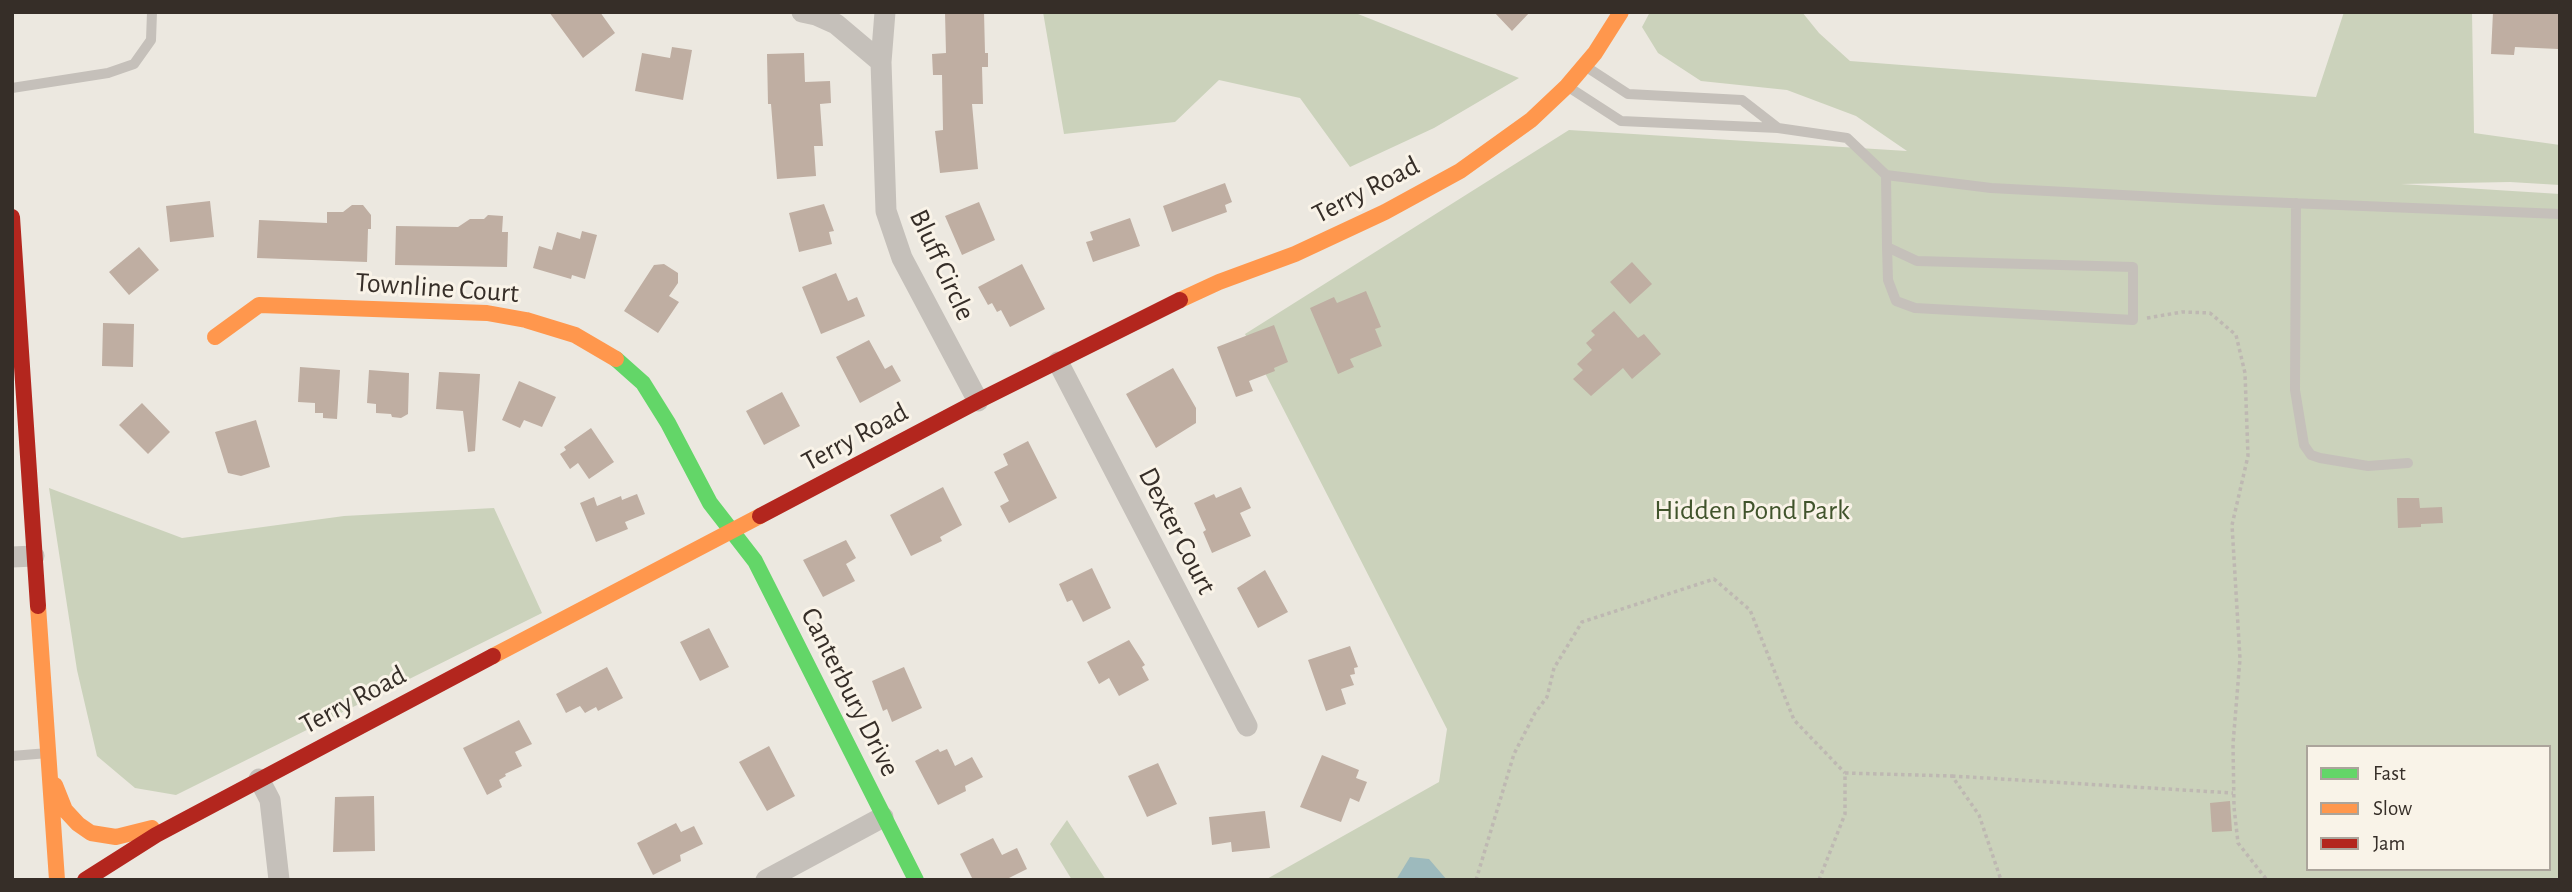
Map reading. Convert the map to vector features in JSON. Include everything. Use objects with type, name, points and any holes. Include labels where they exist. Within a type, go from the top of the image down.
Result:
[{"type":"street","points":[[802,12],[836,24],[881,62]]},
{"type":"street","name":"Bluff Circle","points":[[885,12],[881,62],[886,211],[902,258],[978,401]]},
{"type":"street","name":"Terry Road","points":[[85,880],[156,835],[259,779],[978,401],[1164,307],[1219,282],[1295,254],[1385,212],[1460,171],[1531,120],[1567,86],[1584,66],[1620,12]]},
{"type":"street","points":[[13,230],[57,880]]},
{"type":"street","name":"Townline Court","points":[[215,337],[259,305],[487,313],[526,320],[575,335],[613,357],[643,383],[668,423],[710,503],[731,531]]},
{"type":"street","name":"Dexter Court","points":[[1058,362],[1247,726]]},
{"type":"street","name":"Canterbury Drive","points":[[731,531],[755,561],[916,880]]},
{"type":"street","points":[[12,556],[34,556]]},
{"type":"street","points":[[48,759],[65,810],[78,824],[97,835],[131,835],[205,808]]},
{"type":"street","points":[[259,779],[270,800],[279,880]]},
{"type":"street","points":[[766,880],[883,817]]},
{"type":"lane","points":[[12,88],[108,73],[134,64],[151,40],[152,12]]},
{"type":"lane","points":[[1584,66],[1628,94],[1742,100],[1778,128]]},
{"type":"lane","points":[[1567,86],[1621,121],[1778,128],[1847,138],[1885,175],[1991,188],[2560,214]]},
{"type":"lane","points":[[1885,175],[1887,247],[1888,279],[1896,301],[1914,308],[2133,320],[2133,267],[1917,261],[1887,247]]},
{"type":"lane","points":[[2296,204],[2295,390],[2304,445],[2311,455],[2320,458],[2368,466],[2408,463]]},
{"type":"lane","points":[[12,756],[48,759]]},
{"type":"path","points":[[2133,320],[2182,313],[2210,313],[2236,335],[2245,373],[2248,456],[2232,525],[2240,659],[2233,744],[2234,793],[2238,843],[2267,880]]},
{"type":"path","points":[[1476,880],[1514,754],[1535,712],[1546,697],[1554,668],[1582,622],[1714,579],[1750,610],[1794,720],[1844,773],[1845,814],[1819,880]]},
{"type":"path","points":[[1844,773],[1952,776],[2234,793]]},
{"type":"path","points":[[1952,776],[1979,815],[2001,880]]},
{"type":"green space","points":[[1043,12],[1353,12],[1519,78],[1434,128],[1350,167],[1300,98],[1219,80],[1175,122],[1064,134]]},
{"type":"green space","name":"Hidden Pond Park","points":[[1650,12],[1802,12],[1819,33],[1850,61],[2316,97],[2344,12],[2472,12],[2474,133],[2560,145],[2560,185],[2510,182],[2401,184],[2560,194],[2560,880],[1265,880],[1439,782],[1447,729],[1245,334],[1569,130],[1907,151],[1856,116],[1787,90],[1701,81],[1658,53],[1642,27]]},
{"type":"green space","points":[[49,488],[182,538],[344,516],[494,508],[542,613],[176,795],[135,788],[97,756],[77,670]]},
{"type":"green space","points":[[1067,820],[1106,880],[1072,880],[1050,844]]},
{"type":"water","points":[[1410,857],[1429,859],[1447,880],[1396,880]]},
{"type":"building","points":[[549,12],[600,12],[615,33],[583,58]]},
{"type":"building","points":[[945,12],[984,12],[988,67],[982,67],[983,104],[972,104],[978,169],[940,173],[935,131],[943,130],[942,75],[933,75],[932,54],[946,53]]},
{"type":"building","points":[[1494,12],[1530,12],[1512,31]]},
{"type":"building","points":[[2493,12],[2560,12],[2558,49],[2515,47],[2514,55],[2491,54]]},
{"type":"building","points":[[672,47],[692,50],[683,100],[635,91],[642,53],[670,58]]},
{"type":"building","points":[[804,53],[805,82],[830,81],[831,103],[820,104],[823,146],[814,146],[816,176],[777,179],[771,104],[768,104],[767,54]]},
{"type":"building","points":[[1225,183],[1232,202],[1225,205],[1227,212],[1172,232],[1163,206]]},
{"type":"building","points":[[210,201],[214,237],[170,242],[166,206]]},
{"type":"building","points":[[979,202],[995,240],[962,255],[945,216]]},
{"type":"building","points":[[824,204],[834,231],[829,232],[832,244],[799,252],[789,213]]},
{"type":"building","points":[[352,205],[363,205],[371,215],[367,262],[257,258],[259,220],[327,223],[327,212],[343,212]]},
{"type":"building","points":[[488,215],[503,216],[502,232],[508,232],[507,267],[395,265],[396,226],[458,227],[470,219],[484,219]]},
{"type":"building","points":[[1130,218],[1140,246],[1093,262],[1086,242],[1093,240],[1090,232]]},
{"type":"building","points":[[582,231],[597,235],[585,279],[572,275],[571,279],[533,268],[539,246],[552,250],[557,232],[580,239]]},
{"type":"building","points":[[139,247],[159,270],[129,295],[109,272]]},
{"type":"building","points":[[1632,262],[1652,284],[1630,304],[1610,282]]},
{"type":"building","points":[[664,264],[678,273],[678,283],[669,296],[679,302],[658,333],[624,311],[654,265]]},
{"type":"building","points":[[1022,264],[1045,309],[1010,327],[1001,310],[997,312],[992,303],[988,305],[978,287]]},
{"type":"building","points":[[836,273],[848,301],[857,297],[865,316],[821,334],[802,287]]},
{"type":"building","points":[[1366,291],[1381,327],[1375,329],[1382,346],[1350,359],[1354,367],[1338,374],[1310,308],[1334,297],[1337,303]]},
{"type":"building","points":[[1614,311],[1638,338],[1644,334],[1661,354],[1632,379],[1623,368],[1591,396],[1573,379],[1583,370],[1577,364],[1592,350],[1586,343],[1595,335],[1591,331]]},
{"type":"building","points":[[103,323],[134,324],[133,367],[102,366]]},
{"type":"building","points":[[1274,325],[1288,362],[1274,368],[1275,371],[1249,381],[1253,391],[1236,397],[1217,347]]},
{"type":"building","points":[[869,340],[885,369],[892,365],[901,381],[860,403],[836,357]]},
{"type":"building","points":[[300,367],[340,370],[337,419],[323,418],[323,413],[315,413],[315,403],[298,402]]},
{"type":"building","points":[[1173,368],[1196,408],[1196,423],[1156,448],[1126,394]]},
{"type":"building","points":[[369,370],[409,373],[408,414],[401,418],[376,413],[376,404],[367,403]]},
{"type":"building","points":[[439,372],[480,374],[475,451],[468,452],[463,411],[436,409]]},
{"type":"building","points":[[519,381],[556,397],[542,427],[524,420],[520,428],[502,420]]},
{"type":"building","points":[[782,392],[800,426],[764,445],[746,411]]},
{"type":"building","points":[[142,403],[170,432],[148,454],[119,425]]},
{"type":"building","points":[[256,420],[270,467],[241,476],[228,473],[215,432]]},
{"type":"building","points":[[591,428],[614,462],[589,479],[578,463],[570,469],[560,454],[566,450],[564,447]]},
{"type":"building","points":[[1028,441],[1057,498],[1009,523],[1000,506],[1009,501],[994,472],[1008,465],[1003,454]]},
{"type":"building","points":[[943,487],[962,525],[940,537],[942,541],[911,556],[890,515]]},
{"type":"building","points":[[1241,487],[1251,508],[1240,513],[1251,536],[1212,553],[1203,532],[1206,530],[1194,503],[1214,494],[1216,498]]},
{"type":"building","points":[[637,494],[645,514],[625,522],[628,529],[596,542],[580,503],[594,497],[597,506],[621,496],[622,500]]},
{"type":"building","points":[[2397,498],[2419,498],[2420,508],[2442,507],[2443,523],[2398,528]]},
{"type":"building","points":[[846,540],[856,558],[846,564],[855,581],[823,597],[803,560]]},
{"type":"building","points":[[1092,568],[1111,608],[1083,622],[1072,600],[1067,602],[1059,584]]},
{"type":"building","points":[[1265,570],[1288,612],[1258,628],[1237,588]]},
{"type":"building","points":[[709,628],[729,667],[700,681],[680,642]]},
{"type":"building","points":[[1129,640],[1145,665],[1142,667],[1149,680],[1119,696],[1109,678],[1099,684],[1087,662]]},
{"type":"building","points":[[1350,646],[1358,667],[1354,668],[1355,674],[1350,675],[1354,685],[1341,689],[1346,704],[1326,711],[1308,660]]},
{"type":"building","points":[[607,667],[623,698],[598,711],[596,707],[585,713],[580,706],[566,713],[556,694]]},
{"type":"building","points":[[904,667],[922,708],[892,722],[887,709],[883,711],[872,681]]},
{"type":"building","points":[[519,720],[532,744],[515,752],[522,766],[505,774],[506,776],[499,780],[502,787],[487,795],[463,748]]},
{"type":"building","points":[[769,746],[795,796],[767,811],[739,762]]},
{"type":"building","points":[[938,749],[940,752],[947,749],[955,766],[972,757],[983,777],[965,786],[966,791],[938,805],[915,761]]},
{"type":"building","points":[[1322,755],[1359,770],[1356,778],[1367,782],[1359,802],[1350,798],[1341,822],[1300,807]]},
{"type":"building","points":[[1158,763],[1177,804],[1147,817],[1128,776]]},
{"type":"building","points":[[374,796],[375,851],[333,852],[335,797]]},
{"type":"building","points":[[2230,801],[2232,831],[2212,832],[2210,803]]},
{"type":"building","points":[[1265,811],[1270,848],[1232,852],[1231,842],[1212,845],[1209,817]]},
{"type":"building","points":[[676,823],[681,832],[694,826],[703,844],[680,855],[681,861],[653,875],[637,843]]},
{"type":"building","points":[[993,838],[1002,855],[1017,848],[1027,869],[1005,880],[973,880],[960,854]]},
{"type":"traffic: fast","points":[[616,359],[643,383],[668,423],[710,503],[755,561],[916,880]]},
{"type":"traffic: slow","points":[[1180,300],[1219,282],[1295,254],[1385,212],[1460,171],[1531,120],[1567,86],[1595,53],[1621,12]]},
{"type":"traffic: slow","points":[[215,337],[259,305],[487,313],[526,320],[575,335],[616,359]]},
{"type":"traffic: slow","points":[[493,656],[760,516]]},
{"type":"traffic: slow","points":[[38,606],[57,880]]},
{"type":"traffic: slow","points":[[55,785],[65,810],[91,833],[116,837],[152,828]]},
{"type":"traffic: jam","points":[[12,217],[38,606]]},
{"type":"traffic: jam","points":[[760,516],[978,401],[1180,300]]},
{"type":"traffic: jam","points":[[85,880],[156,835],[493,656]]}]
